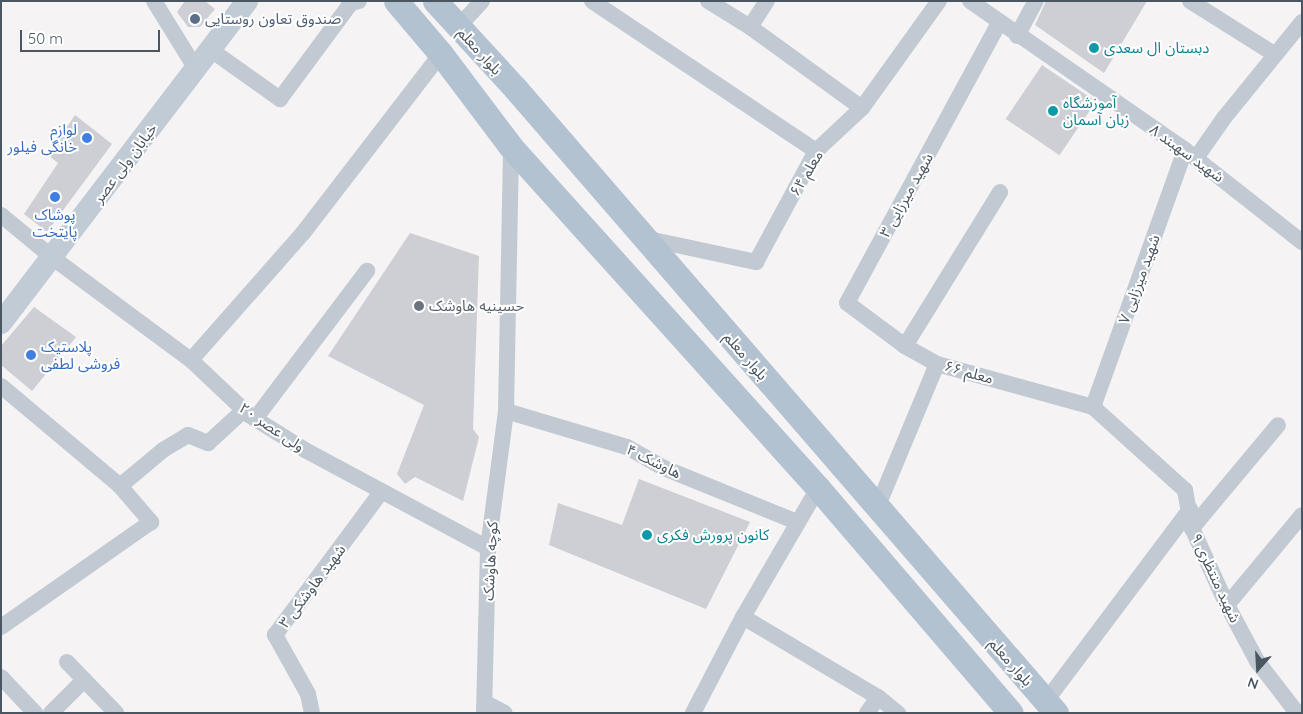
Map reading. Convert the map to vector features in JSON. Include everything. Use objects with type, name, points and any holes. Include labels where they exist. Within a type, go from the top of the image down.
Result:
[{"type":"main road","name":"خیابان ولی عصر","points":[[1,324],[247,1]]},
{"type":"main road","name":"بلوار معلم","points":[[396,1],[441,54],[510,147],[818,488],[1011,713]]},
{"type":"main road","name":"بلوار معلم","points":[[435,1],[1051,707]]},
{"type":"street","points":[[154,1],[196,69]]},
{"type":"street","points":[[211,50],[280,99],[351,3],[360,1]]},
{"type":"street","points":[[458,27],[482,1]]},
{"type":"street","points":[[592,1],[816,151]]},
{"type":"street","points":[[708,1],[750,27],[862,108]]},
{"type":"street","points":[[750,27],[767,1]]},
{"type":"street","name":"معلم ۶۴","points":[[643,238],[756,262],[816,151],[862,108],[938,1]]},
{"type":"street","name":"شهید سهبند ۸","points":[[970,1],[1017,36],[1190,154],[1302,242]]},
{"type":"street","points":[[1017,36],[1036,1]]},
{"type":"street","points":[[1190,1],[1274,54]]},
{"type":"street","name":"شهید میرزایی ۷","points":[[1093,407],[1190,154],[1302,22]]},
{"type":"street","name":"شهید میرزایی ۳","points":[[905,346],[847,303],[999,23]]},
{"type":"street","points":[[191,360],[303,232],[441,54]]},
{"type":"street","name":"کوچه هاوشک","points":[[485,708],[488,548],[506,411],[510,147]]},
{"type":"street","points":[[937,364],[905,346],[1000,192]]},
{"type":"street","name":"ولی عصر ۲۰","points":[[1,215],[53,258],[191,360],[249,415],[305,450],[488,548]]},
{"type":"street","points":[[120,486],[163,450],[188,435],[208,443],[249,415],[366,271]]},
{"type":"street","name":"معلم ۶۶","points":[[877,508],[937,364],[1093,407]]},
{"type":"street","points":[[1,386],[120,486],[151,522],[1,628]]},
{"type":"street","name":"شهید منتظری ۹","points":[[1093,407],[1186,490],[1192,528],[1227,605],[1258,660],[1297,713]]},
{"type":"street","name":"هاوشک ۴","points":[[506,411],[628,447],[664,468],[798,522]]},
{"type":"street","points":[[1192,528],[1278,425]]},
{"type":"street","points":[[694,713],[743,617],[818,488]]},
{"type":"street","name":"شهید هاوشکی ۳","points":[[312,713],[308,694],[275,635],[382,491]]},
{"type":"street","points":[[1051,707],[1190,509]]},
{"type":"street","points":[[1227,605],[1302,514]]},
{"type":"street","points":[[743,617],[878,697],[898,713]]},
{"type":"street","points":[[67,662],[116,713]]},
{"type":"street","points":[[1,677],[34,713]]},
{"type":"street","points":[[51,713],[84,680]]},
{"type":"street","points":[[867,713],[878,697]]},
{"type":"street","points":[[485,708],[506,713]]},
{"type":"building","name":"صندوق تعاون روستایی","points":[[185,1],[205,1],[215,9],[200,27],[188,27],[177,12]]},
{"type":"building","name":"دبستان ال سعدی","points":[[1046,1],[1147,1],[1104,73],[1035,25]]},
{"type":"building","name":"آموزشگاه زبان آسمان","points":[[1042,65],[1096,101],[1060,155],[1006,119]]},
{"type":"building","points":[[75,115],[112,144],[47,232],[24,214],[58,163],[48,155]]},
{"type":"building","name":"حسینیه هاوشک","points":[[410,233],[479,256],[473,429],[479,437],[463,501],[415,477],[405,484],[397,474],[424,405],[328,356]]},
{"type":"building","name":"پلاستیک فروشی لطفی","points":[[34,307],[76,337],[32,391],[1,365],[1,346]]},
{"type":"building","name":"کانون پرورش فکری","points":[[639,479],[750,522],[706,609],[549,545],[558,503],[622,525]]},
{"type":"place","name":"صندوق تعاون روستایی","points":[[195,19]]},
{"type":"place","name":"دبستان ال سعدی","points":[[1094,48]]},
{"type":"place","name":"آموزشگاه زبان آسمان","points":[[1053,111]]},
{"type":"place","name":"لوازم خانگی فیلور","points":[[87,138]]},
{"type":"place","name":"پوشاک پایتخت","points":[[55,197]]},
{"type":"place","name":"حسینیه هاوشک","points":[[419,306]]},
{"type":"place","name":"پلاستیک فروشی لطفی","points":[[31,355]]},
{"type":"place","name":"کانون پرورش فکری","points":[[647,535]]}]
